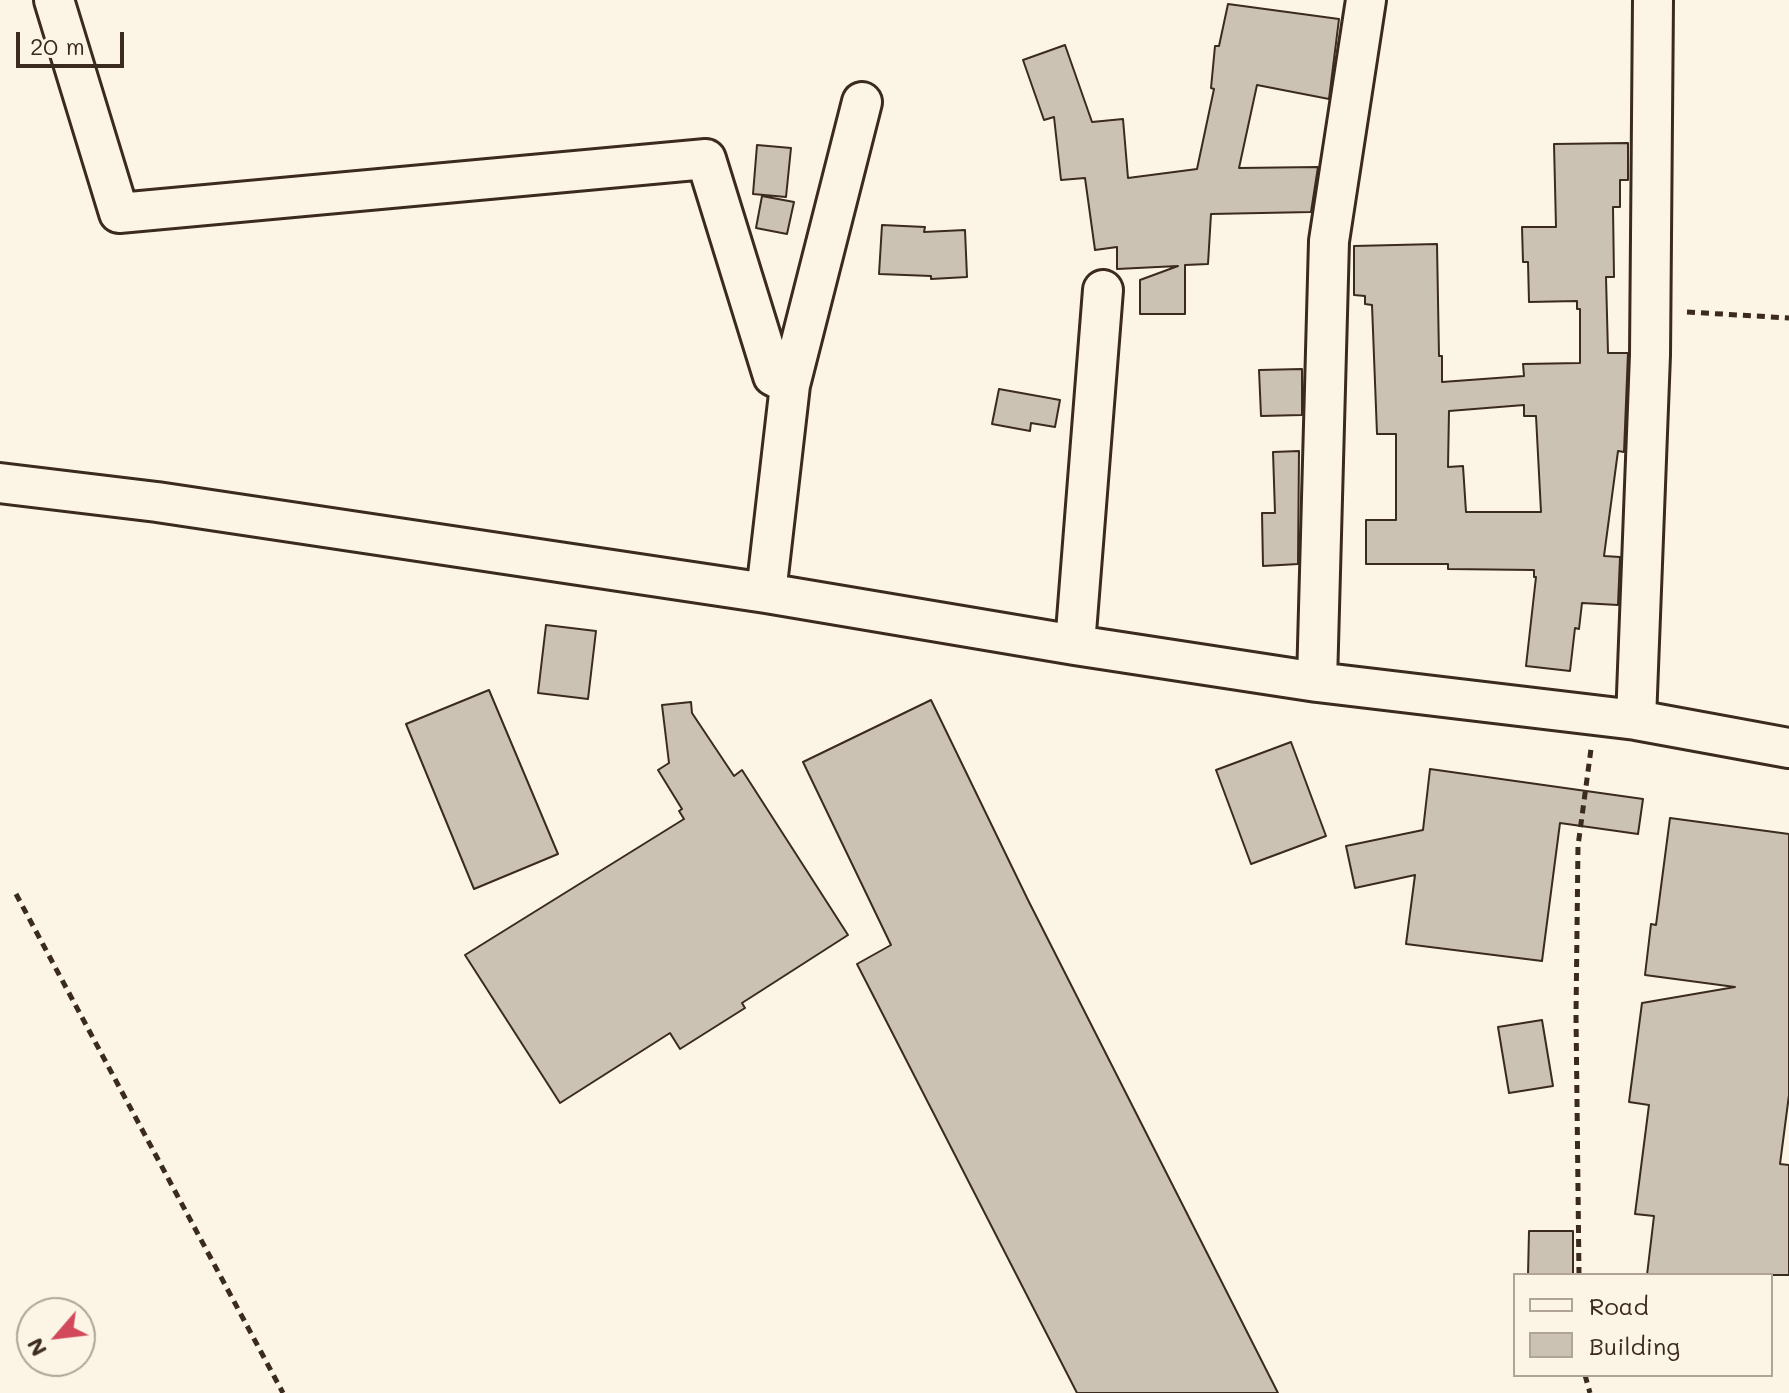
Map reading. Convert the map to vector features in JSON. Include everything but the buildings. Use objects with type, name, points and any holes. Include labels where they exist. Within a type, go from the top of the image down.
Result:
[{"type":"street","points":[[54,0],[119,213],[706,159],[773,376],[790,385]]},
{"type":"street","points":[[1317,682],[1329,241],[1366,0]]},
{"type":"street","points":[[1636,720],[1651,310],[1653,0]]},
{"type":"street","points":[[766,593],[790,385],[862,102]]},
{"type":"street","points":[[1075,645],[1103,290]]},
{"type":"street","points":[[0,483],[173,504],[766,593],[1317,682],[1636,720],[1789,748]]},
{"type":"path","points":[[1651,310],[1789,318]]},
{"type":"path","points":[[1579,1273],[1578,846],[1596,715]]},
{"type":"path","points":[[16,894],[283,1393]]}]
